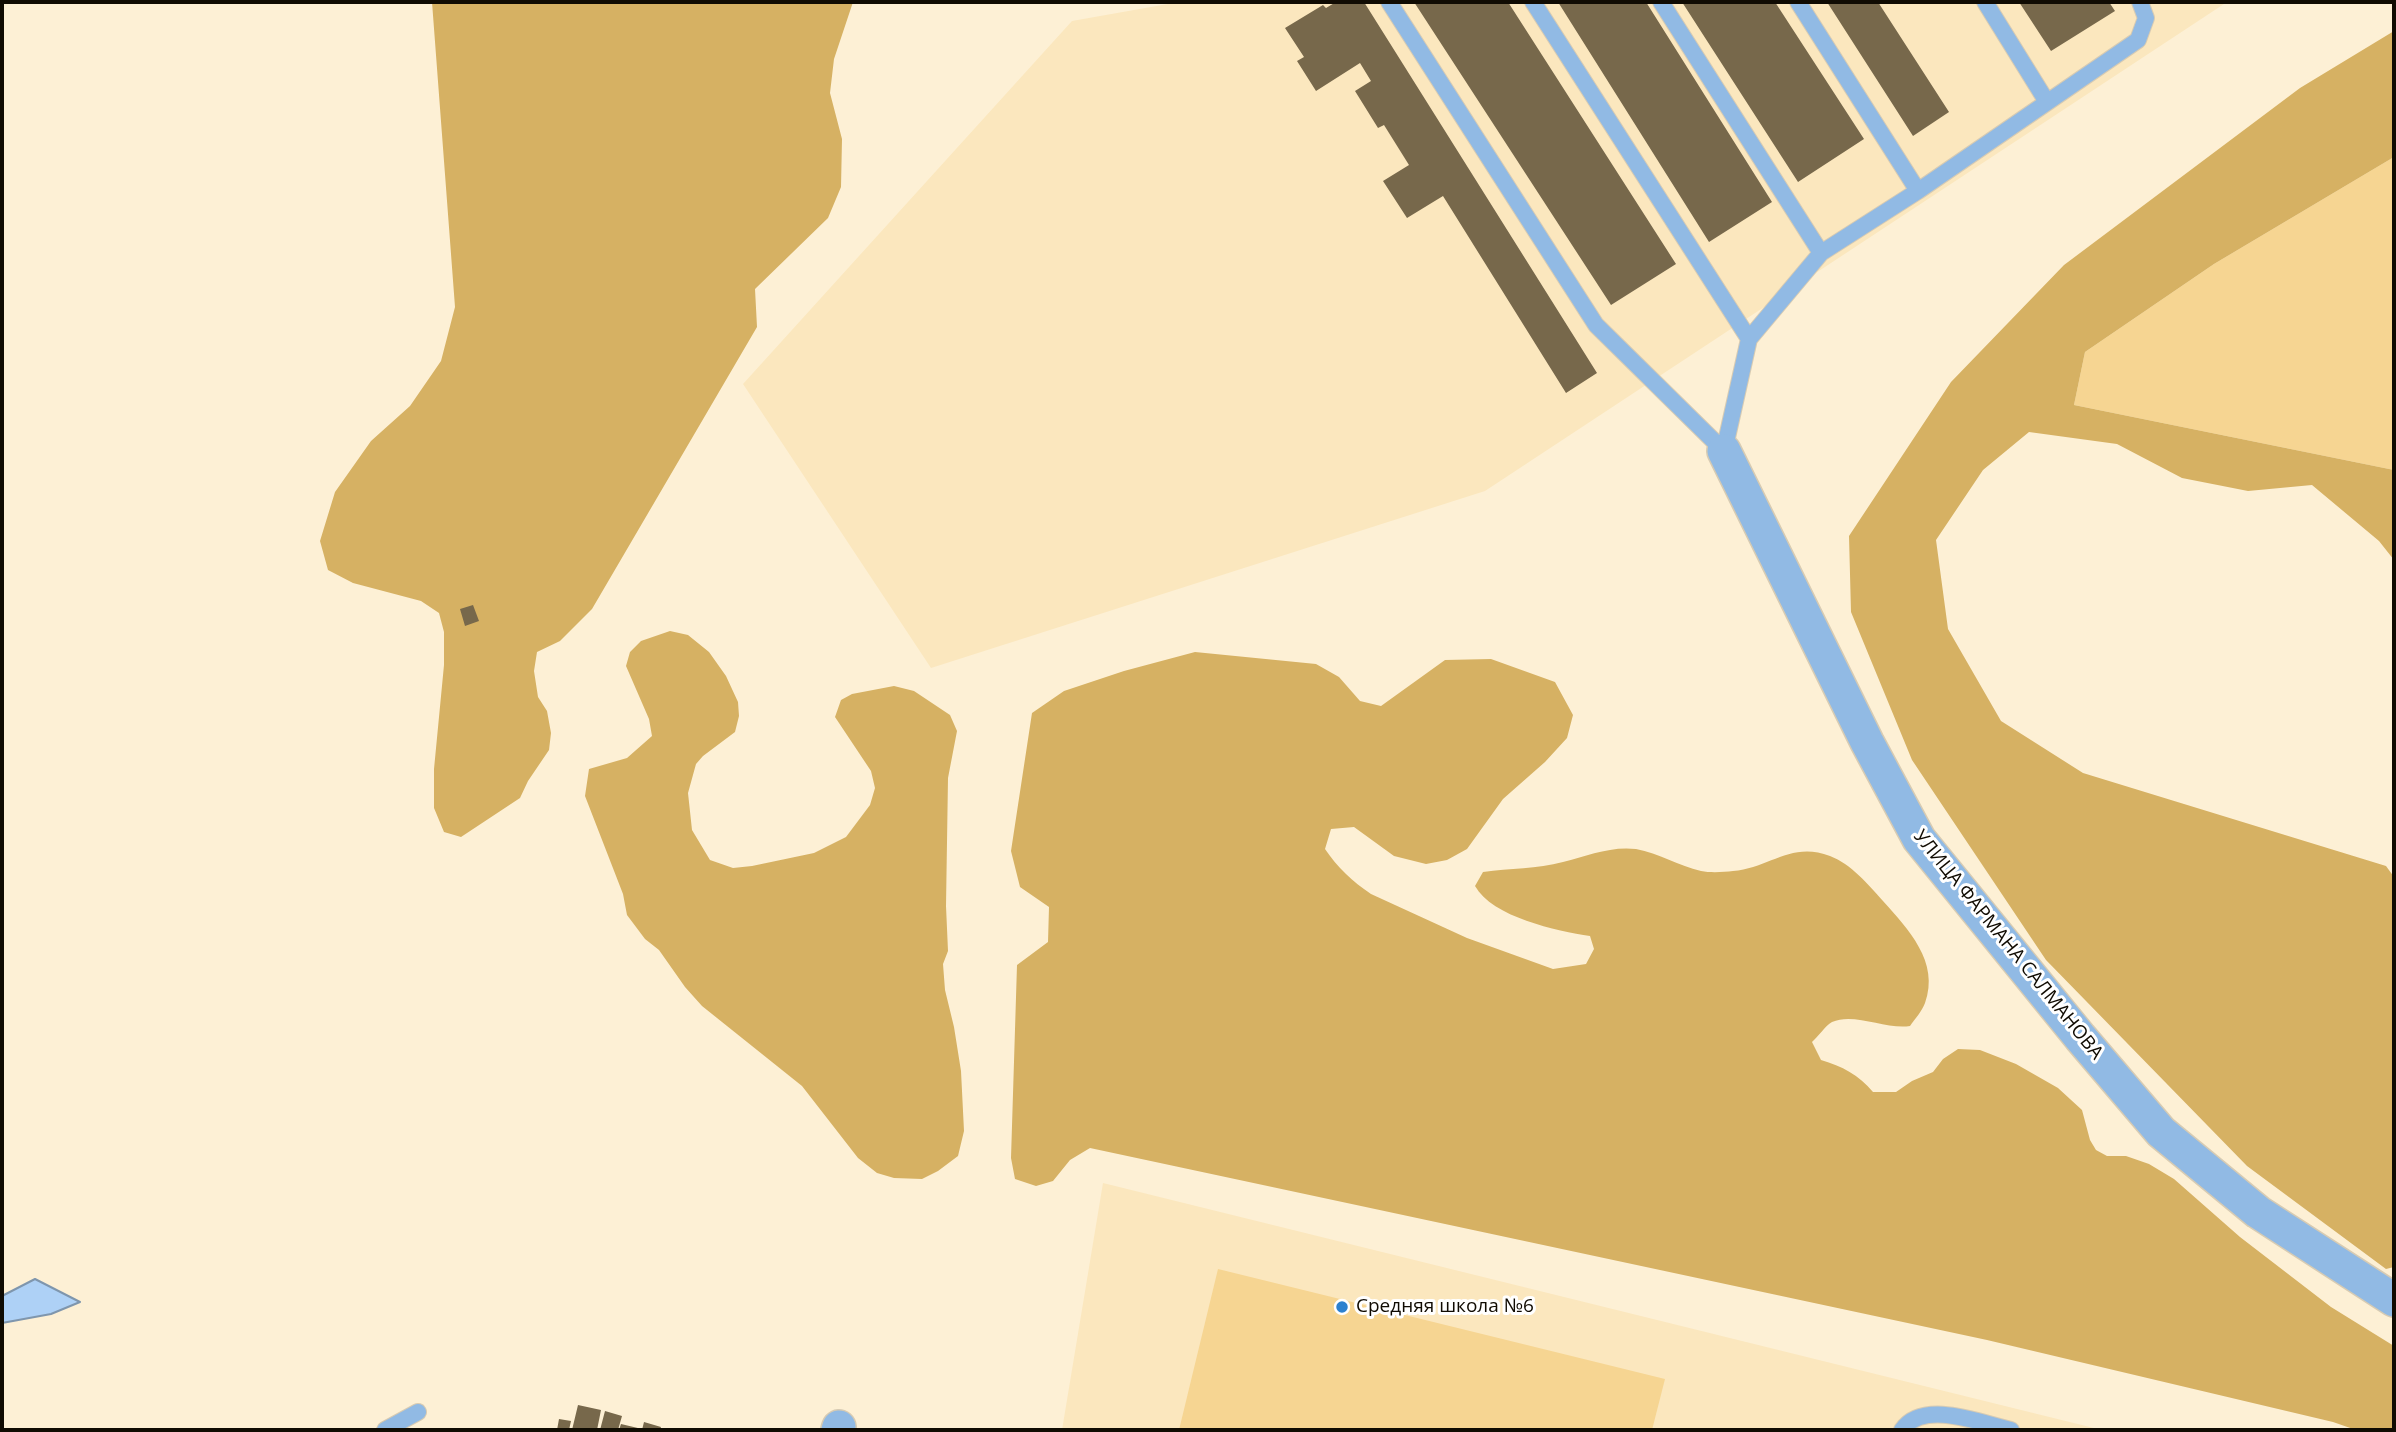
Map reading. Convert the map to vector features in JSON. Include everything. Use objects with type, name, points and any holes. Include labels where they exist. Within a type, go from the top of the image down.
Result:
[{"type":"street","name":"УЛИЦА ФАРМАНА САЛМАНОВА","points":[[1724,451],[1867,742],[1919,839],[2161,1132],[2258,1212],[2394,1300]]},
{"type":"lane","points":[[1389,2],[1596,325],[1724,451]]},
{"type":"lane","points":[[1532,2],[1749,339]]},
{"type":"lane","points":[[1661,2],[1821,253]]},
{"type":"lane","points":[[1798,2],[1917,191]]},
{"type":"lane","points":[[1985,2],[2047,102]]},
{"type":"lane","points":[[1724,451],[1749,339],[1821,253],[2138,40],[2146,18],[2140,2]]},
{"type":"lane","points":[[385,1430],[418,1412]]},
{"type":"lane","points":[[1902,1430],[1907,1423],[1926,1414],[1945,1415],[2011,1430]]},
{"type":"shaded area","points":[[432,2],[853,2],[834,59],[830,93],[842,139],[841,187],[828,218],[755,289],[757,327],[592,609],[560,641],[537,652],[534,671],[538,697],[547,711],[551,733],[549,750],[520,798],[461,837],[444,832],[434,808],[434,769],[444,665],[444,632],[439,613],[421,601],[353,583],[328,570],[320,541],[335,492],[371,441],[410,406],[441,361],[455,307]]},
{"type":"shaded area","points":[[1179,2],[2227,2],[1485,491],[931,668],[743,384],[1072,21]]},
{"type":"shaded area","points":[[2394,31],[2394,157],[2214,264],[2085,352],[2074,405],[2394,470],[2394,560],[2379,541],[2312,485],[2248,491],[2182,478],[2117,444],[2029,432],[1983,470],[1936,540],[1948,629],[2001,721],[2083,773],[2386,866],[2394,877],[2394,1267],[2386,1269],[2247,1166],[2046,960],[1912,760],[1851,612],[1849,536],[1951,382],[2064,265],[2300,88]]},
{"type":"shaded area","points":[[2394,157],[2394,470],[2074,405],[2085,352],[2214,264]]},
{"type":"shaded area","points":[[670,631],[688,635],[709,652],[726,676],[738,702],[739,716],[735,732],[696,764],[688,793],[692,830],[710,860],[733,868],[814,853],[846,837],[870,805],[875,788],[871,771],[835,717],[841,700],[852,694],[894,686],[914,691],[950,715],[957,731],[948,778],[948,951],[943,964],[945,990],[961,1071],[964,1131],[958,1156],[922,1179],[894,1178],[877,1173],[858,1158],[802,1086],[702,1006],[659,950],[645,939],[627,915],[623,894],[585,796],[589,769],[627,758],[652,736],[649,719],[626,666],[630,652],[641,641]]},
{"type":"shaded area","points":[[1195,652],[1316,664],[1339,677],[1360,701],[1381,706],[1445,660],[1491,659],[1555,682],[1573,715],[1567,738],[1545,762],[1503,799],[1467,849],[1447,860],[1426,864],[1394,856],[1354,827],[1331,829],[1325,849],[1346,874],[1371,894],[1467,938],[1553,969],[1586,964],[1594,949],[1590,936],[1526,921],[1496,906],[1483,897],[1475,886],[1483,872],[1543,866],[1626,848],[1644,851],[1709,872],[1746,869],[1792,853],[1804,852],[1830,856],[1845,864],[1859,875],[1911,935],[1925,960],[1929,988],[1924,1006],[1910,1026],[1891,1026],[1850,1019],[1832,1022],[1812,1042],[1821,1060],[1850,1072],[1873,1092],[1896,1092],[1933,1072],[1943,1059],[1958,1049],[1980,1050],[2016,1064],[2058,1088],[2082,1110],[2090,1140],[2096,1150],[2107,1156],[2126,1156],[2149,1164],[2174,1179],[2240,1237],[2331,1307],[2394,1346],[2394,1430],[2356,1430],[2333,1422],[1987,1340],[1090,1148],[1070,1160],[1053,1181],[1036,1186],[1015,1179],[1011,1158],[1017,965],[1048,942],[1049,907],[1020,887],[1011,851],[1032,713],[1064,691]]},
{"type":"shaded area","name":"Средняя школа №6","points":[[1103,1183],[2102,1430],[1062,1430]]},
{"type":"shaded area","points":[[1218,1269],[1665,1379],[1652,1430],[1179,1430]]},
{"type":"water","points":[[35,1279],[80,1302],[51,1314],[2,1323],[2,1296]]},
{"type":"building","points":[[1336,2],[1364,2],[1597,373],[1566,393],[1443,196],[1407,218],[1383,181],[1409,165],[1384,125],[1378,128],[1355,91],[1371,81],[1360,63],[1316,91],[1297,61],[1304,57],[1285,28],[1323,5],[1326,8]]},
{"type":"building","points":[[1414,2],[1508,2],[1676,264],[1611,305]]},
{"type":"building","points":[[1558,2],[1646,2],[1772,202],[1709,242]]},
{"type":"building","points":[[1682,2],[1775,2],[1864,139],[1798,182]]},
{"type":"building","points":[[1827,2],[1878,2],[1949,112],[1913,136]]},
{"type":"building","points":[[2019,2],[2109,2],[2115,11],[2051,51]]},
{"type":"building","points":[[473,605],[479,621],[465,626],[460,609]]},
{"type":"building","points":[[578,1405],[601,1410],[597,1430],[572,1430]]},
{"type":"building","points":[[605,1411],[622,1416],[618,1430],[600,1430]]},
{"type":"building","points":[[559,1419],[571,1421],[569,1430],[557,1430]]},
{"type":"building","points":[[644,1422],[661,1427],[660,1430],[642,1430]]},
{"type":"building","points":[[621,1424],[642,1429],[642,1430],[619,1430]]},
{"type":"place","name":"Средняя школа №6","points":[[1342,1307]]}]
